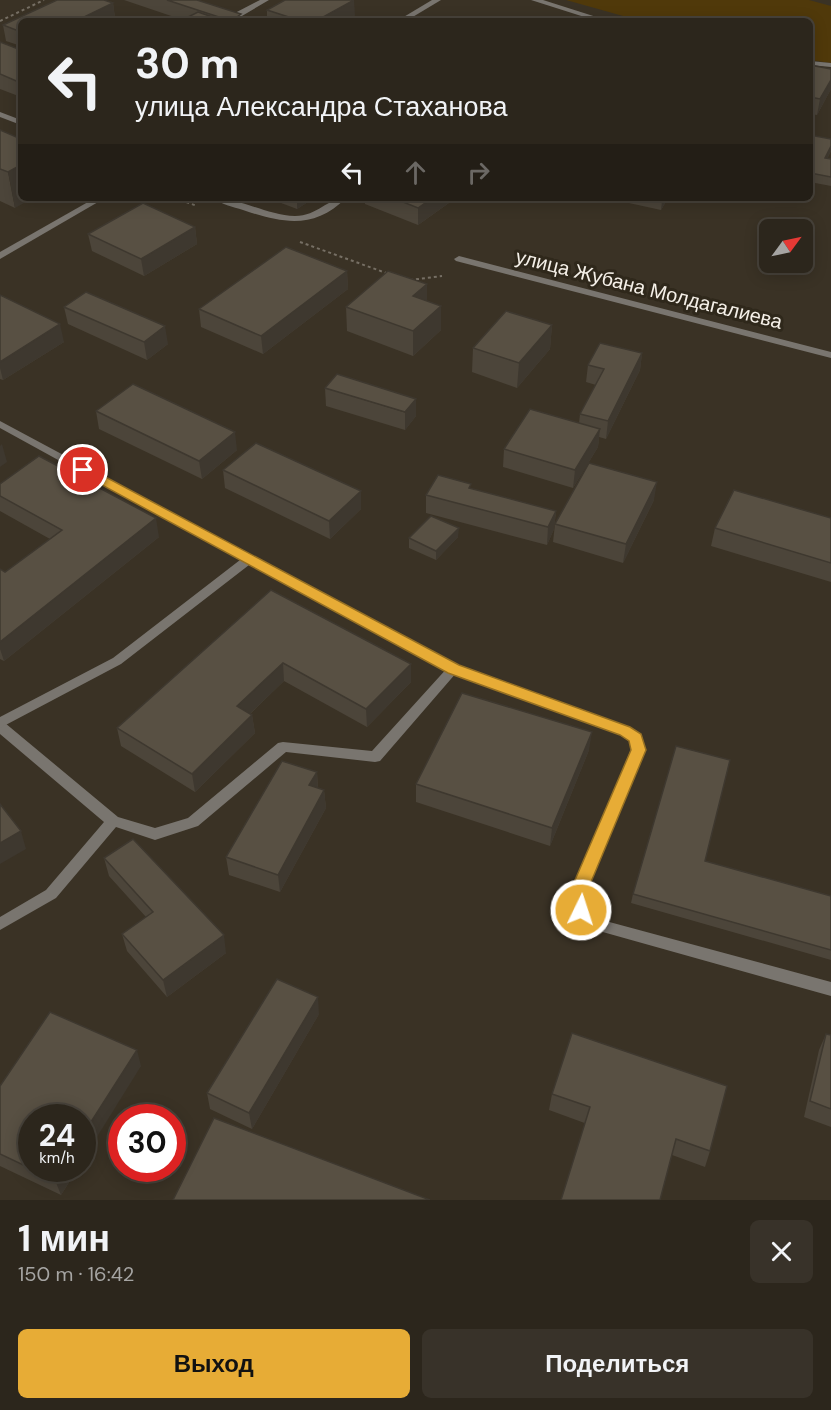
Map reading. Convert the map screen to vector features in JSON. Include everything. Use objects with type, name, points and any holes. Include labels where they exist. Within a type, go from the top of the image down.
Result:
[{"type":"street","points":[[221,14],[232,18],[265,0]]},
{"type":"street","points":[[406,18],[437,0]]},
{"type":"street","points":[[535,0],[595,18]]},
{"type":"street","points":[[813,63],[831,65]]},
{"type":"street","points":[[0,114],[18,120]]},
{"type":"street","points":[[0,256],[96,201]]},
{"type":"street","points":[[226,201],[273,216],[313,217],[337,201]]},
{"type":"street","name":"улица Жубана Молдагалиева","points":[[459,259],[831,355]]},
{"type":"street","points":[[0,424],[453,669],[625,731],[636,738],[638,750],[578,894],[581,910],[597,925],[831,989]]},
{"type":"street","points":[[248,560],[117,661],[0,725],[113,821],[155,834],[193,822],[283,747],[375,757],[453,669]]},
{"type":"street","points":[[0,924],[51,894],[113,821]]},
{"type":"path","points":[[0,21],[44,0]]},
{"type":"path","points":[[183,201],[208,210]]},
{"type":"path","points":[[296,241],[395,276]]},
{"type":"path","points":[[406,280],[453,275]]},
{"type":"shaded area","points":[[566,0],[809,0],[831,6],[831,63],[813,60],[813,18],[630,18]]},
{"type":"building","points":[[57,0],[104,0],[113,3],[82,18],[18,18]]},
{"type":"building","points":[[167,0],[197,0],[241,14],[237,17],[240,18],[222,18]]},
{"type":"building","points":[[285,0],[354,0],[321,18],[292,18],[267,10]]},
{"type":"building","points":[[198,12],[215,18],[186,18]]},
{"type":"building","points":[[18,18],[18,31],[3,25]]},
{"type":"building","points":[[0,42],[18,49],[18,82],[0,74]]},
{"type":"building","points":[[813,66],[831,69],[831,80],[820,99],[813,98]]},
{"type":"building","points":[[0,130],[18,138],[18,167],[8,172],[0,169]]},
{"type":"building","points":[[813,136],[831,139],[831,146],[825,158],[831,159],[831,177],[813,174]]},
{"type":"building","points":[[400,201],[428,201],[418,208]]},
{"type":"building","points":[[143,203],[195,227],[141,259],[88,234]]},
{"type":"building","points":[[286,247],[347,271],[261,336],[199,309]]},
{"type":"building","points":[[388,271],[427,284],[413,296],[441,306],[413,331],[346,307]]},
{"type":"building","points":[[86,292],[165,326],[144,342],[64,307]]},
{"type":"building","points":[[0,295],[60,324],[0,362]]},
{"type":"building","points":[[506,311],[552,325],[519,363],[473,348]]},
{"type":"building","points":[[600,343],[642,353],[608,421],[580,414],[604,369],[588,365]]},
{"type":"building","points":[[337,374],[416,399],[405,412],[325,388]]},
{"type":"building","points":[[133,384],[235,432],[199,461],[96,411]]},
{"type":"building","points":[[530,409],[600,429],[575,470],[504,449]]},
{"type":"building","points":[[256,443],[361,491],[329,521],[223,470]]},
{"type":"building","points":[[39,456],[156,518],[0,642],[0,569],[5,572],[62,530],[0,496],[0,484]]},
{"type":"building","points":[[589,463],[657,482],[626,544],[555,524]]},
{"type":"building","points":[[438,475],[471,484],[469,488],[556,511],[548,527],[426,495]]},
{"type":"building","points":[[734,490],[831,518],[831,563],[715,528]]},
{"type":"building","points":[[431,516],[459,528],[436,551],[409,538]]},
{"type":"building","points":[[271,590],[411,664],[366,709],[283,663],[237,706],[252,715],[192,774],[117,728]]},
{"type":"building","points":[[462,693],[592,732],[552,828],[416,784]]},
{"type":"building","points":[[676,746],[730,760],[705,861],[831,896],[831,950],[633,894]]},
{"type":"building","points":[[282,761],[317,772],[309,785],[324,790],[278,875],[226,857]]},
{"type":"building","points":[[0,804],[21,831],[0,843]]},
{"type":"building","points":[[133,839],[224,935],[163,980],[122,934],[153,912],[104,858]]},
{"type":"building","points":[[277,979],[318,997],[249,1113],[207,1093]]},
{"type":"building","points":[[50,1012],[137,1050],[96,1114],[96,1104],[18,1104],[18,1163],[0,1154],[0,1086]]},
{"type":"building","points":[[572,1033],[727,1086],[710,1151],[676,1139],[660,1200],[561,1200],[590,1107],[552,1094]]},
{"type":"building","points":[[826,1034],[831,1035],[831,1109],[810,1101]]},
{"type":"building","points":[[214,1118],[430,1200],[173,1200],[182,1182],[186,1182],[186,1174]]},
{"type":"route","points":[[83,470],[453,669],[625,731],[636,738],[638,750],[578,894],[581,910]]}]
